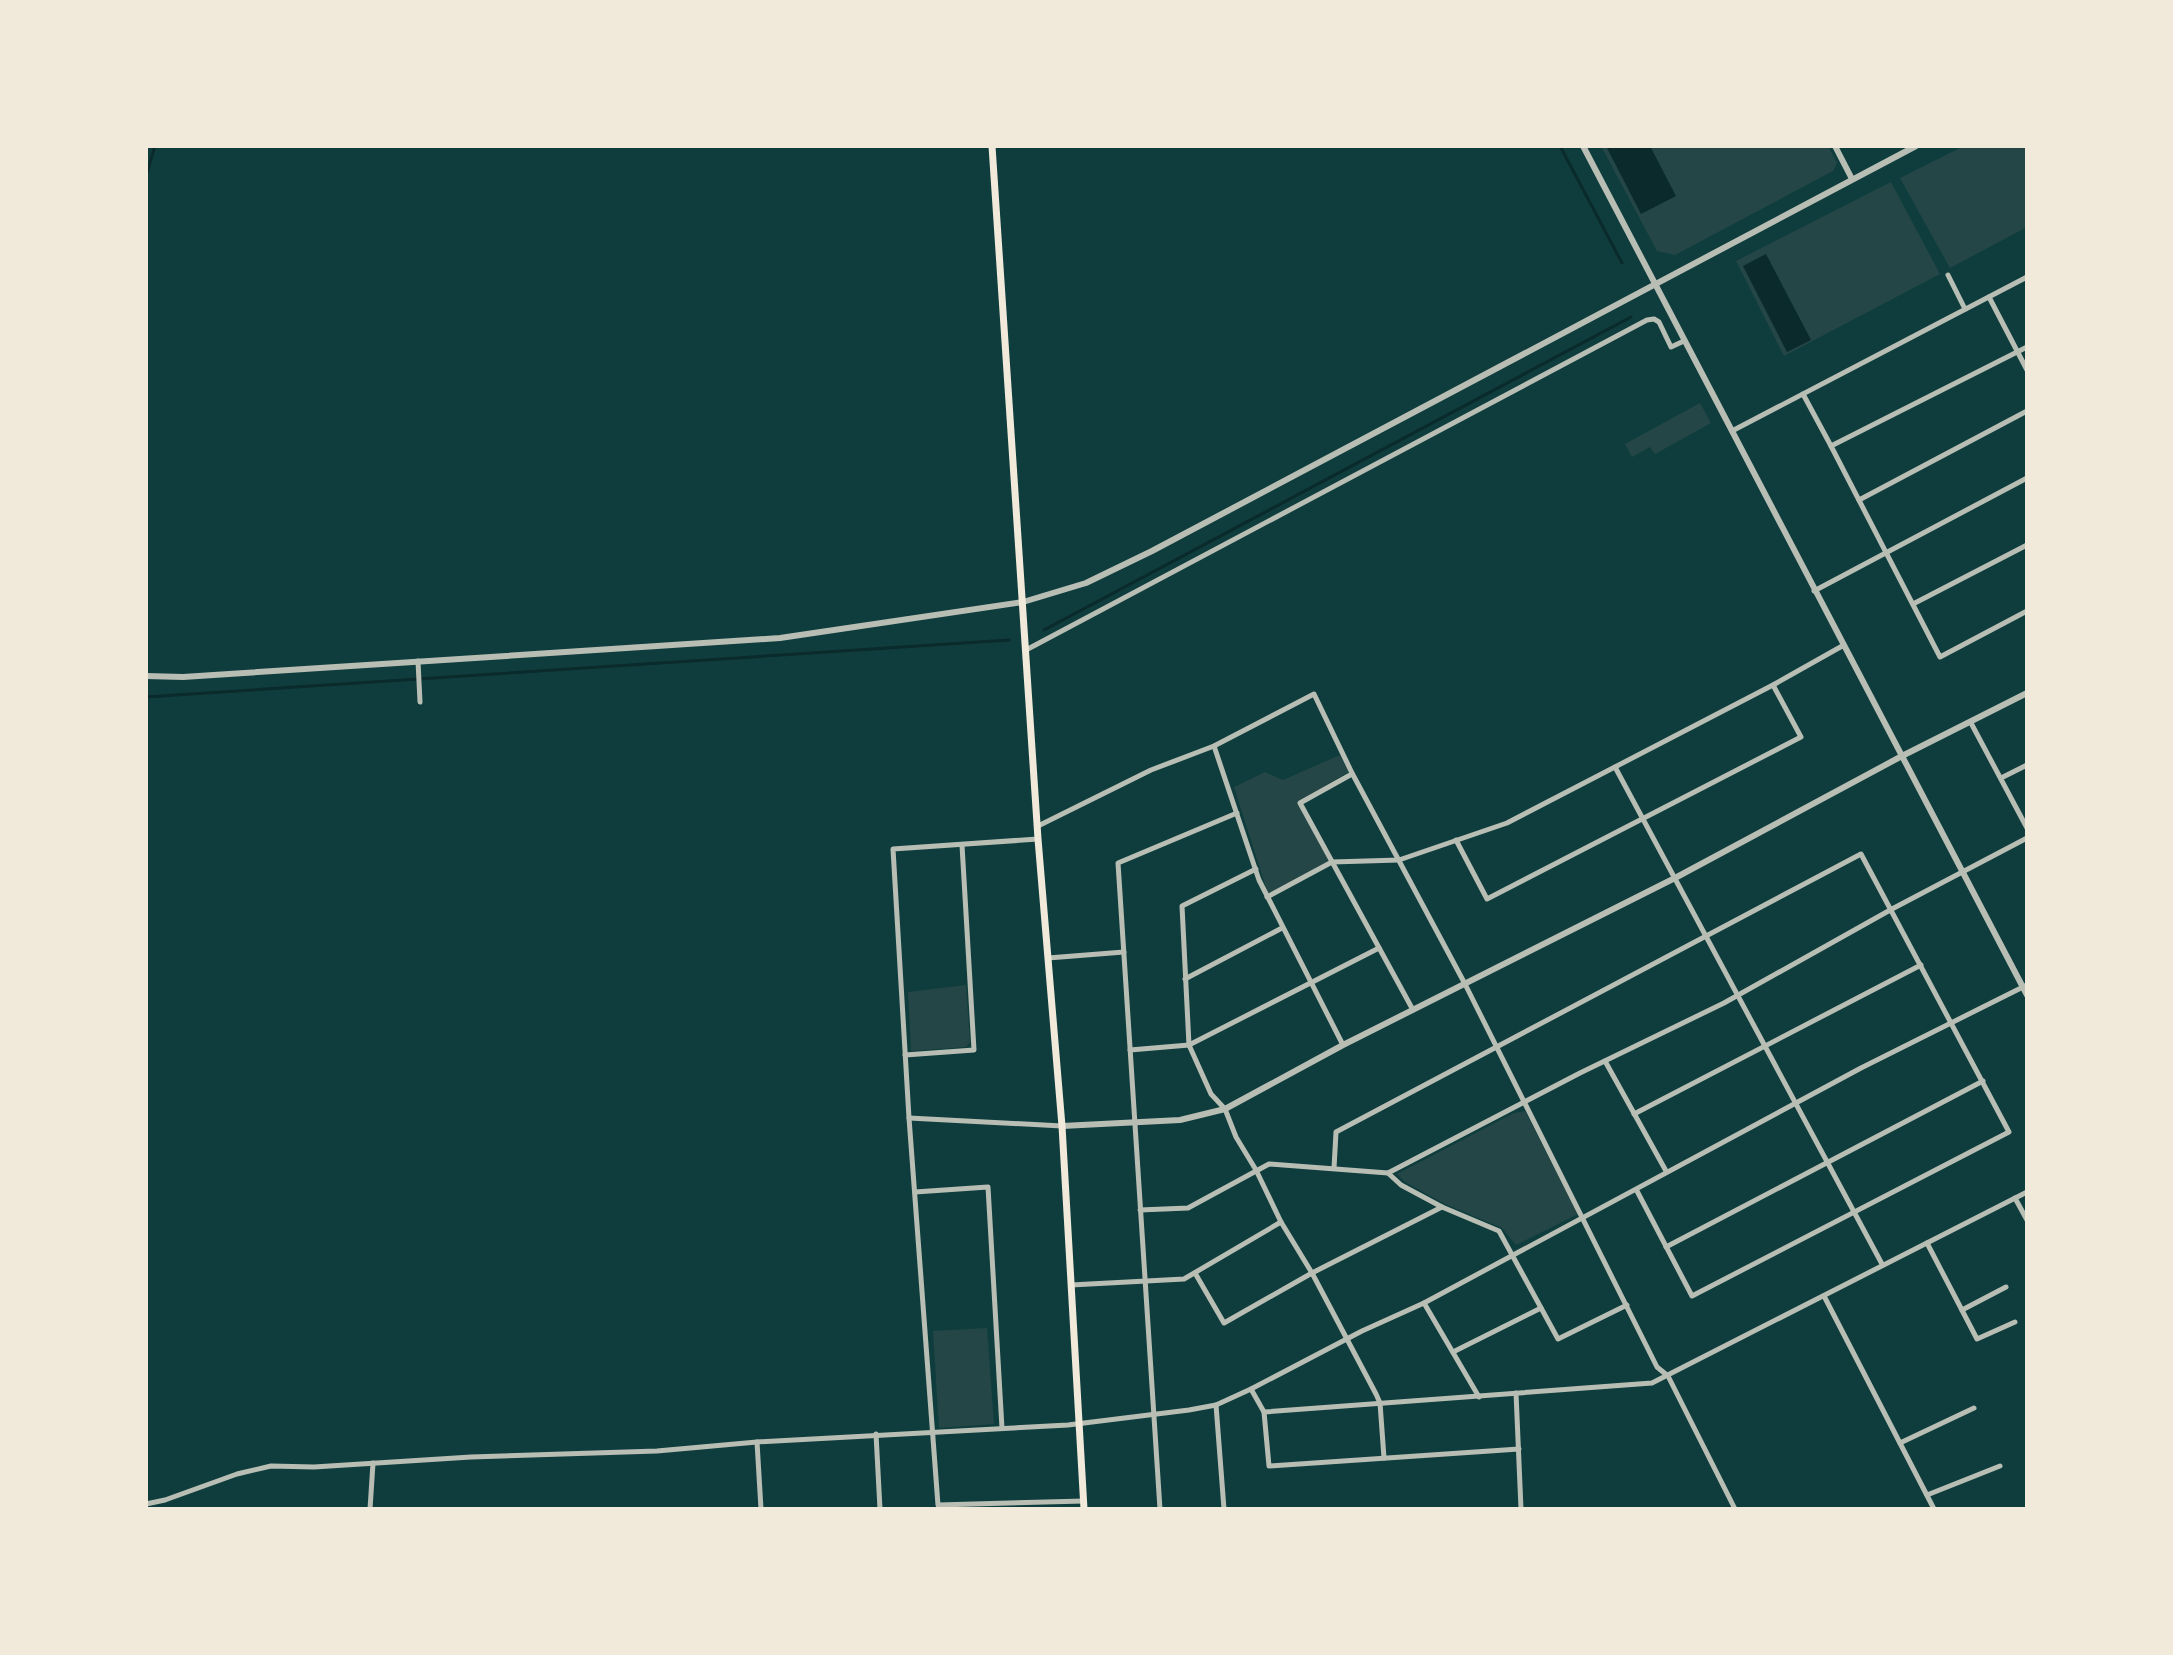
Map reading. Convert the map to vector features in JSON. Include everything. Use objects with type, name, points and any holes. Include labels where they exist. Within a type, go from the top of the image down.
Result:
[{"type":"main road","points":[[992,146],[1038,839],[1062,1126],[1084,1505]]},
{"type":"street","points":[[1583,146],[2027,995]]},
{"type":"street","points":[[1835,146],[1852,179]]},
{"type":"street","points":[[146,676],[183,677],[780,638],[1023,602],[1086,583],[1152,551],[1916,146]]},
{"type":"street","points":[[1948,275],[1965,309]]},
{"type":"street","points":[[1732,431],[2027,277]]},
{"type":"street","points":[[1989,297],[2027,370]]},
{"type":"street","points":[[1026,650],[1647,320],[1659,322],[1671,347],[1684,341]]},
{"type":"street","points":[[1831,446],[2027,347]]},
{"type":"street","points":[[1803,394],[1940,657],[2027,611]]},
{"type":"street","points":[[1859,500],[2027,411]]},
{"type":"street","points":[[1814,591],[2027,478]]},
{"type":"street","points":[[1913,604],[2027,545]]},
{"type":"street","points":[[1267,897],[1332,862],[1399,860],[1507,823],[1844,645]]},
{"type":"street","points":[[418,660],[420,702]]},
{"type":"street","points":[[1456,840],[1487,899],[1801,737],[1773,685]]},
{"type":"street","points":[[909,1118],[1062,1126],[1134,1125],[1180,1120],[1225,1109],[1343,1045],[1675,878],[2027,693]]},
{"type":"street","points":[[1038,826],[1151,770],[1214,746],[1314,694],[1352,773],[1497,1046],[1657,1367],[1668,1376],[1735,1509]]},
{"type":"street","points":[[1971,723],[2027,828]]},
{"type":"street","points":[[1214,746],[1267,897],[1343,1045]]},
{"type":"street","points":[[2001,778],[2027,765]]},
{"type":"street","points":[[1615,767],[1882,1264]]},
{"type":"street","points":[[1352,773],[1300,803],[1413,1010]]},
{"type":"street","points":[[1160,1509],[1118,863],[1237,813]]},
{"type":"street","points":[[1140,1210],[1188,1208],[1269,1164],[1388,1173],[1736,995],[2027,838]]},
{"type":"street","points":[[1038,839],[893,849],[909,1118],[938,1505],[1084,1505]]},
{"type":"street","points":[[905,1055],[974,1050],[962,844]]},
{"type":"street","points":[[1334,1168],[1336,1132],[1861,854],[2009,1132],[1692,1296],[1637,1190]]},
{"type":"street","points":[[1256,869],[1182,906],[1189,1045],[1211,1094],[1225,1109],[1236,1137],[1380,1403],[1384,1458]]},
{"type":"street","points":[[1185,979],[1282,928]]},
{"type":"street","points":[[1130,1050],[1189,1045],[1379,948]]},
{"type":"street","points":[[1048,958],[1124,952]]},
{"type":"street","points":[[1634,1114],[1921,965]]},
{"type":"street","points":[[146,1504],[271,1466],[314,1467],[471,1457],[601,1454],[1080,1423],[1216,1405],[1424,1303],[1637,1190],[1666,1171],[2025,986]]},
{"type":"street","points":[[1605,1061],[1666,1171]]},
{"type":"street","points":[[1666,1247],[1983,1081]]},
{"type":"street","points":[[1388,1173],[1401,1185],[1442,1207],[1499,1231],[1558,1339],[1627,1305]]},
{"type":"street","points":[[915,1192],[988,1187],[1002,1428]]},
{"type":"street","points":[[1264,1412],[1652,1383],[2027,1192]]},
{"type":"street","points":[[2015,1198],[2027,1220]]},
{"type":"street","points":[[1195,1273],[1224,1323],[1312,1273],[1442,1207]]},
{"type":"street","points":[[1070,1285],[1184,1279],[1281,1222]]},
{"type":"street","points":[[1927,1243],[1977,1339],[2015,1322]]},
{"type":"street","points":[[1962,1310],[2006,1287]]},
{"type":"street","points":[[1824,1296],[1934,1509]]},
{"type":"street","points":[[1424,1303],[1479,1397]]},
{"type":"street","points":[[1453,1352],[1541,1308]]},
{"type":"street","points":[[1251,1389],[1264,1412],[1269,1466],[1519,1449]]},
{"type":"street","points":[[1516,1393],[1521,1509]]},
{"type":"street","points":[[1216,1405],[1224,1509]]},
{"type":"street","points":[[1900,1443],[1974,1408]]},
{"type":"street","points":[[876,1434],[880,1509]]},
{"type":"street","points":[[757,1442],[761,1509]]},
{"type":"street","points":[[370,1509],[373,1463]]},
{"type":"street","points":[[1927,1495],[2000,1466]]},
{"type":"shaded area","points":[[1601,146],[1828,146],[1837,163],[1833,171],[1675,255],[1657,251]]},
{"type":"shaded area","points":[[1606,146],[1650,146],[1676,196],[1641,214]]},
{"type":"shaded area","points":[[1964,146],[2027,146],[2027,227],[1950,268],[1900,178]]},
{"type":"shaded area","points":[[1891,182],[1940,274],[1784,356],[1736,261]]},
{"type":"shaded area","points":[[1766,254],[1811,340],[1787,352],[1743,266]]},
{"type":"shaded area","points":[[1700,403],[1711,423],[1655,454],[1650,447],[1632,457],[1625,444]]},
{"type":"shaded area","points":[[1340,755],[1349,772],[1297,802],[1329,861],[1268,894],[1234,787],[1265,772],[1283,780]]},
{"type":"shaded area","points":[[966,985],[970,1042],[966,1047],[911,1051],[908,992]]},
{"type":"shaded area","points":[[1525,1111],[1578,1214],[1516,1245],[1502,1228],[1445,1204],[1405,1182],[1397,1174],[1514,1113]]},
{"type":"shaded area","points":[[987,1328],[994,1424],[939,1428],[933,1331]]},
{"type":"waterway","points":[[146,176],[155,146]]},
{"type":"waterway","points":[[1560,146],[1622,263]]},
{"type":"waterway","points":[[1044,630],[1631,317]]},
{"type":"waterway","points":[[146,697],[1009,640]]}]
